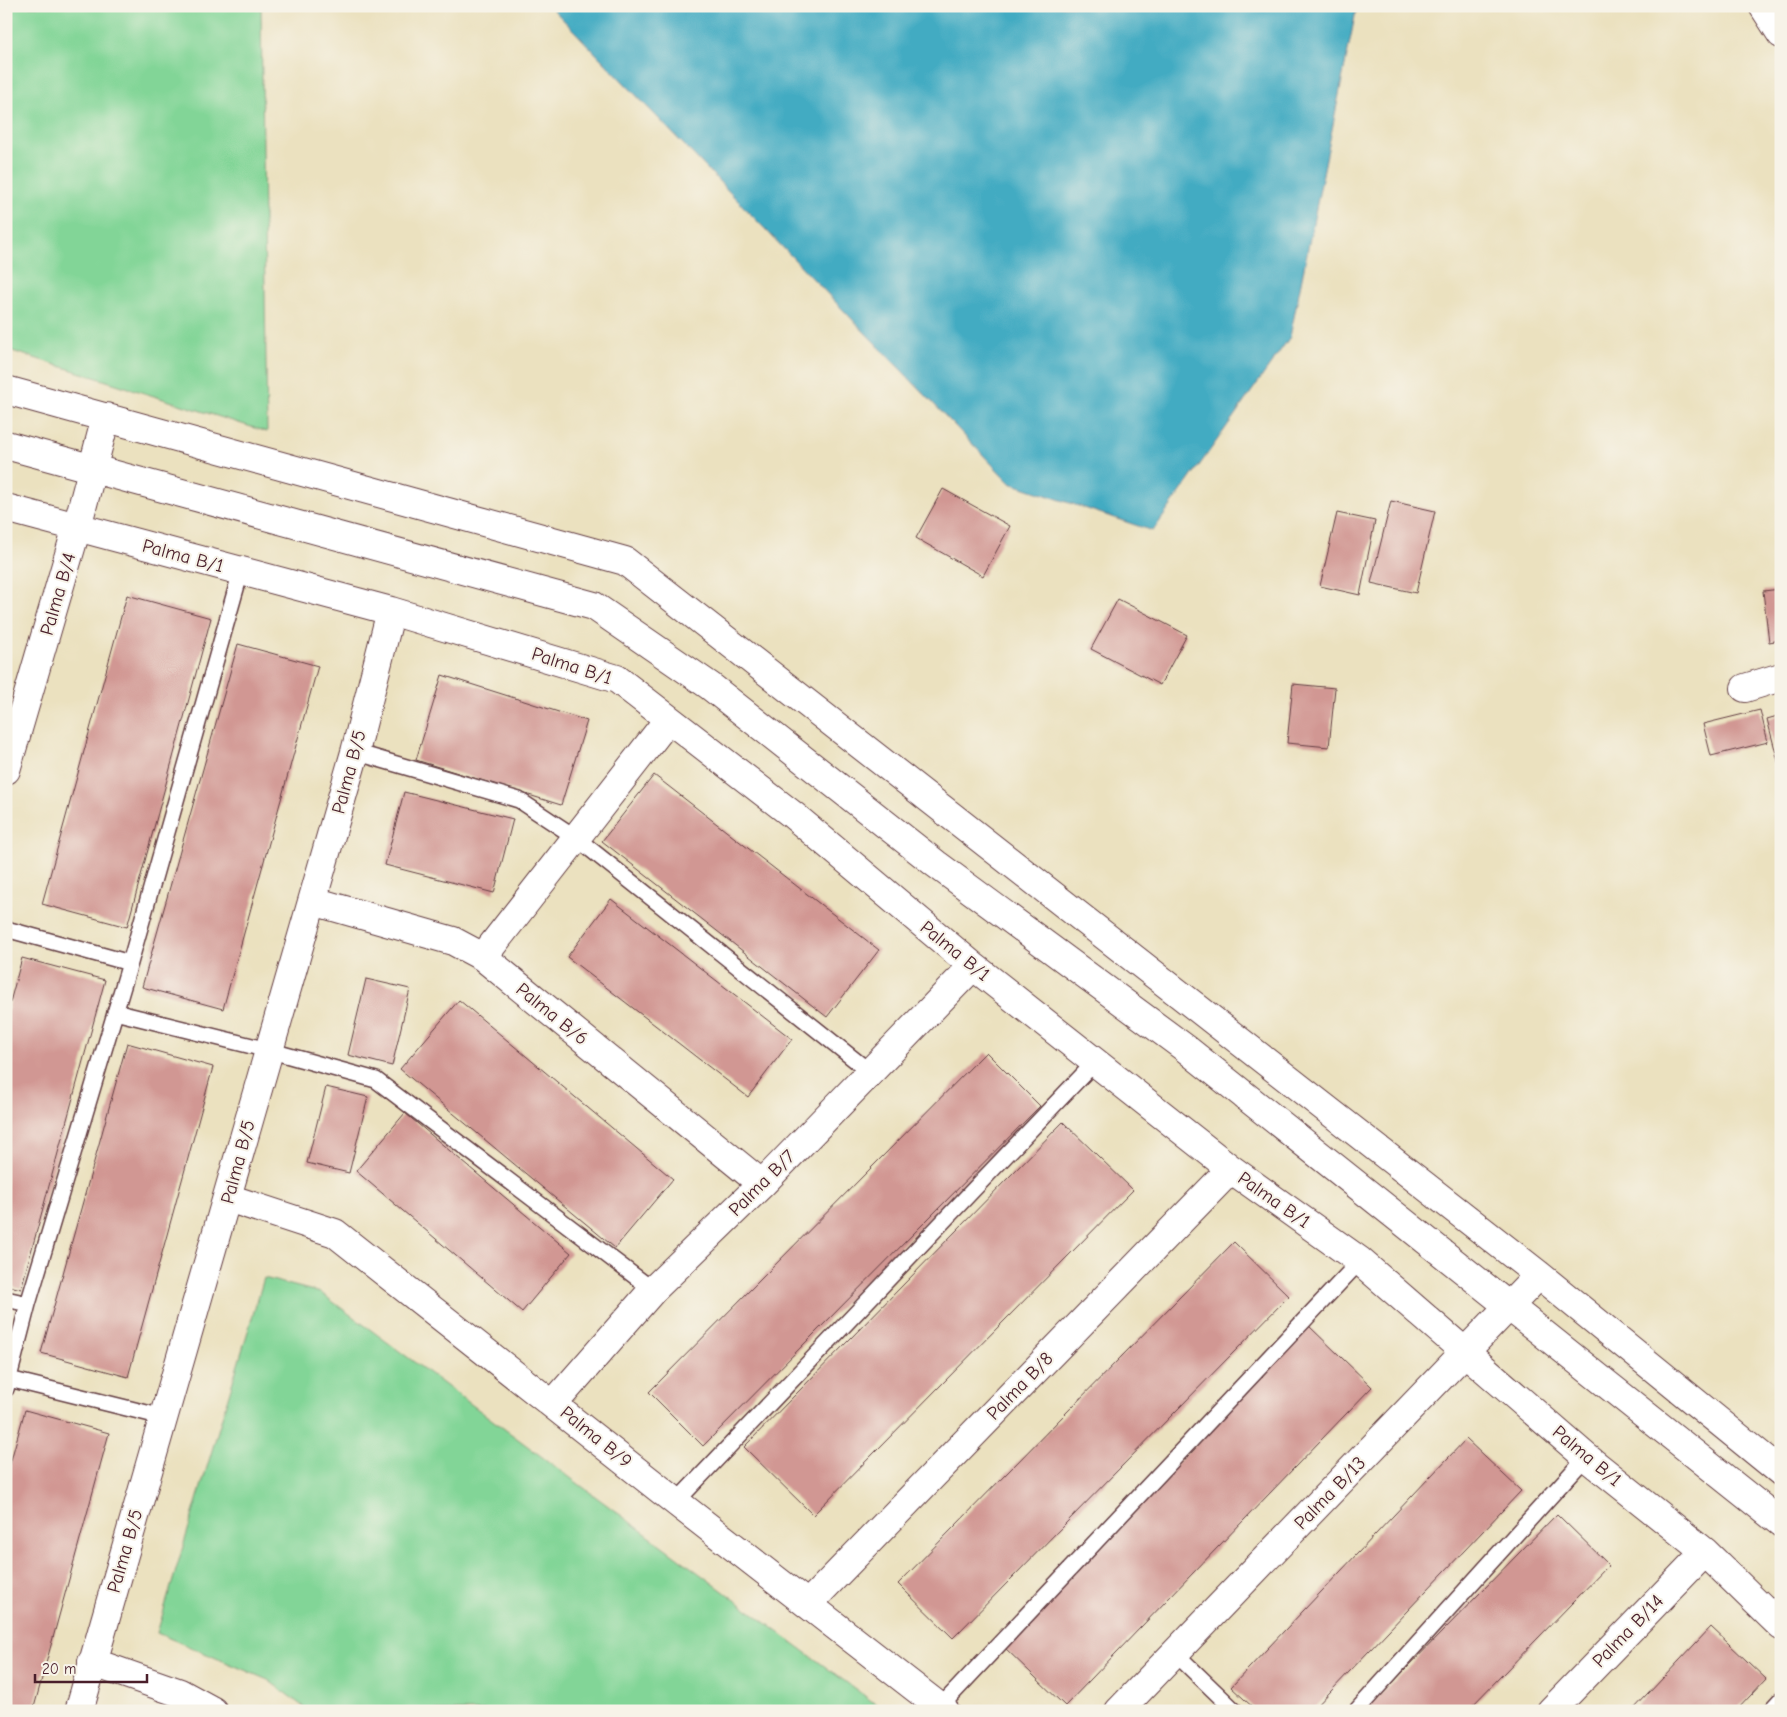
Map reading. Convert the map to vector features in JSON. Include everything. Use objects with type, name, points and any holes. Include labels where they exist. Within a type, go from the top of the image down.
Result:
[{"type":"street","points":[[1763,6],[1781,34]]},
{"type":"street","points":[[6,390],[625,562],[1539,1275],[1781,1472]]},
{"type":"street","name":"Palma B/4","points":[[6,770],[77,527],[106,417]]},
{"type":"street","points":[[6,445],[594,606],[710,686],[936,864],[1185,1048],[1781,1523]]},
{"type":"street","name":"Palma B/1","points":[[6,508],[391,611],[617,679],[793,815],[973,966],[1231,1169],[1360,1261],[1586,1457],[1705,1552],[1781,1626]]},
{"type":"street","name":"Palma B/5","points":[[79,1711],[228,1198],[268,1050],[313,901],[355,752],[391,611]]},
{"type":"street","points":[[1745,688],[1781,677]]},
{"type":"street","points":[[483,957],[668,720]]},
{"type":"street","name":"Palma B/6","points":[[313,901],[454,941],[483,957],[762,1184]]},
{"type":"street","name":"Palma B/7","points":[[554,1403],[653,1290],[762,1184],[973,966]]},
{"type":"street","name":"Palma B/8","points":[[809,1603],[1231,1169]]},
{"type":"street","name":"Palma B/9","points":[[228,1198],[335,1233],[554,1403],[676,1502],[809,1603],[943,1709]]},
{"type":"street","name":"Palma B/13","points":[[1119,1711],[1466,1352],[1508,1305],[1539,1275]]},
{"type":"street","name":"Palma B/14","points":[[1551,1711],[1705,1552]]},
{"type":"street","points":[[92,1662],[180,1693],[213,1711]]},
{"type":"lane","points":[[163,1417],[8,1384],[28,1304],[130,963],[241,571]]},
{"type":"lane","points":[[355,752],[519,800],[576,838],[870,1072]]},
{"type":"lane","points":[[6,929],[130,963]]},
{"type":"lane","points":[[115,1012],[268,1050],[376,1080],[653,1290]]},
{"type":"lane","points":[[676,1502],[1095,1062]]},
{"type":"lane","points":[[943,1709],[1360,1261]]},
{"type":"lane","points":[[6,1299],[28,1304]]},
{"type":"lane","points":[[1356,1711],[1586,1457]]},
{"type":"lane","points":[[1176,1654],[1235,1711]]},
{"type":"lane","points":[[1771,1711],[1781,1700]]},
{"type":"green space","points":[[6,6],[261,6],[267,432],[6,349]]},
{"type":"green space","points":[[264,1278],[321,1293],[885,1711],[309,1711],[268,1680],[157,1633]]},
{"type":"water","points":[[550,6],[1357,6],[1290,337],[1153,531],[1010,483]]},
{"type":"building","points":[[943,489],[1010,526],[983,576],[916,538]]},
{"type":"building","points":[[1391,501],[1435,511],[1416,593],[1371,583]]},
{"type":"building","points":[[1337,513],[1375,521],[1360,595],[1320,586]]},
{"type":"building","points":[[1781,589],[1781,640],[1769,642],[1763,591]]},
{"type":"building","points":[[127,595],[211,618],[127,927],[42,904]]},
{"type":"building","points":[[1118,599],[1187,635],[1160,685],[1091,649]]},
{"type":"building","points":[[238,644],[318,666],[223,1009],[142,987]]},
{"type":"building","points":[[442,675],[587,721],[561,805],[416,760]]},
{"type":"building","points":[[1293,684],[1335,688],[1329,747],[1287,743]]},
{"type":"building","points":[[1760,710],[1768,742],[1711,756],[1703,724]]},
{"type":"building","points":[[1781,715],[1781,769],[1780,769],[1767,719]]},
{"type":"building","points":[[654,775],[879,950],[827,1017],[602,841]]},
{"type":"building","points":[[404,792],[513,819],[494,893],[385,865]]},
{"type":"building","points":[[611,899],[792,1039],[748,1097],[567,957]]},
{"type":"building","points":[[22,958],[105,980],[21,1289],[6,1285],[6,1017]]},
{"type":"building","points":[[366,979],[410,989],[392,1066],[348,1055]]},
{"type":"building","points":[[459,1000],[673,1179],[615,1248],[400,1069]]},
{"type":"building","points":[[127,1043],[213,1067],[128,1377],[41,1353]]},
{"type":"building","points":[[986,1052],[1040,1106],[703,1446],[649,1392]]},
{"type":"building","points":[[326,1087],[368,1097],[349,1173],[307,1163]]},
{"type":"building","points":[[405,1113],[571,1253],[522,1312],[356,1171]]},
{"type":"building","points":[[1063,1122],[1133,1190],[813,1515],[744,1447]]},
{"type":"building","points":[[1234,1242],[1289,1296],[953,1638],[898,1584]]},
{"type":"building","points":[[1309,1326],[1372,1387],[1065,1706],[1002,1645]]},
{"type":"building","points":[[25,1410],[109,1433],[33,1711],[6,1711],[6,1478]]},
{"type":"building","points":[[1466,1439],[1521,1491],[1312,1711],[1257,1711],[1231,1687]]},
{"type":"building","points":[[1557,1514],[1609,1565],[1467,1711],[1365,1711]]},
{"type":"building","points":[[1711,1627],[1766,1679],[1736,1711],[1632,1711]]}]
